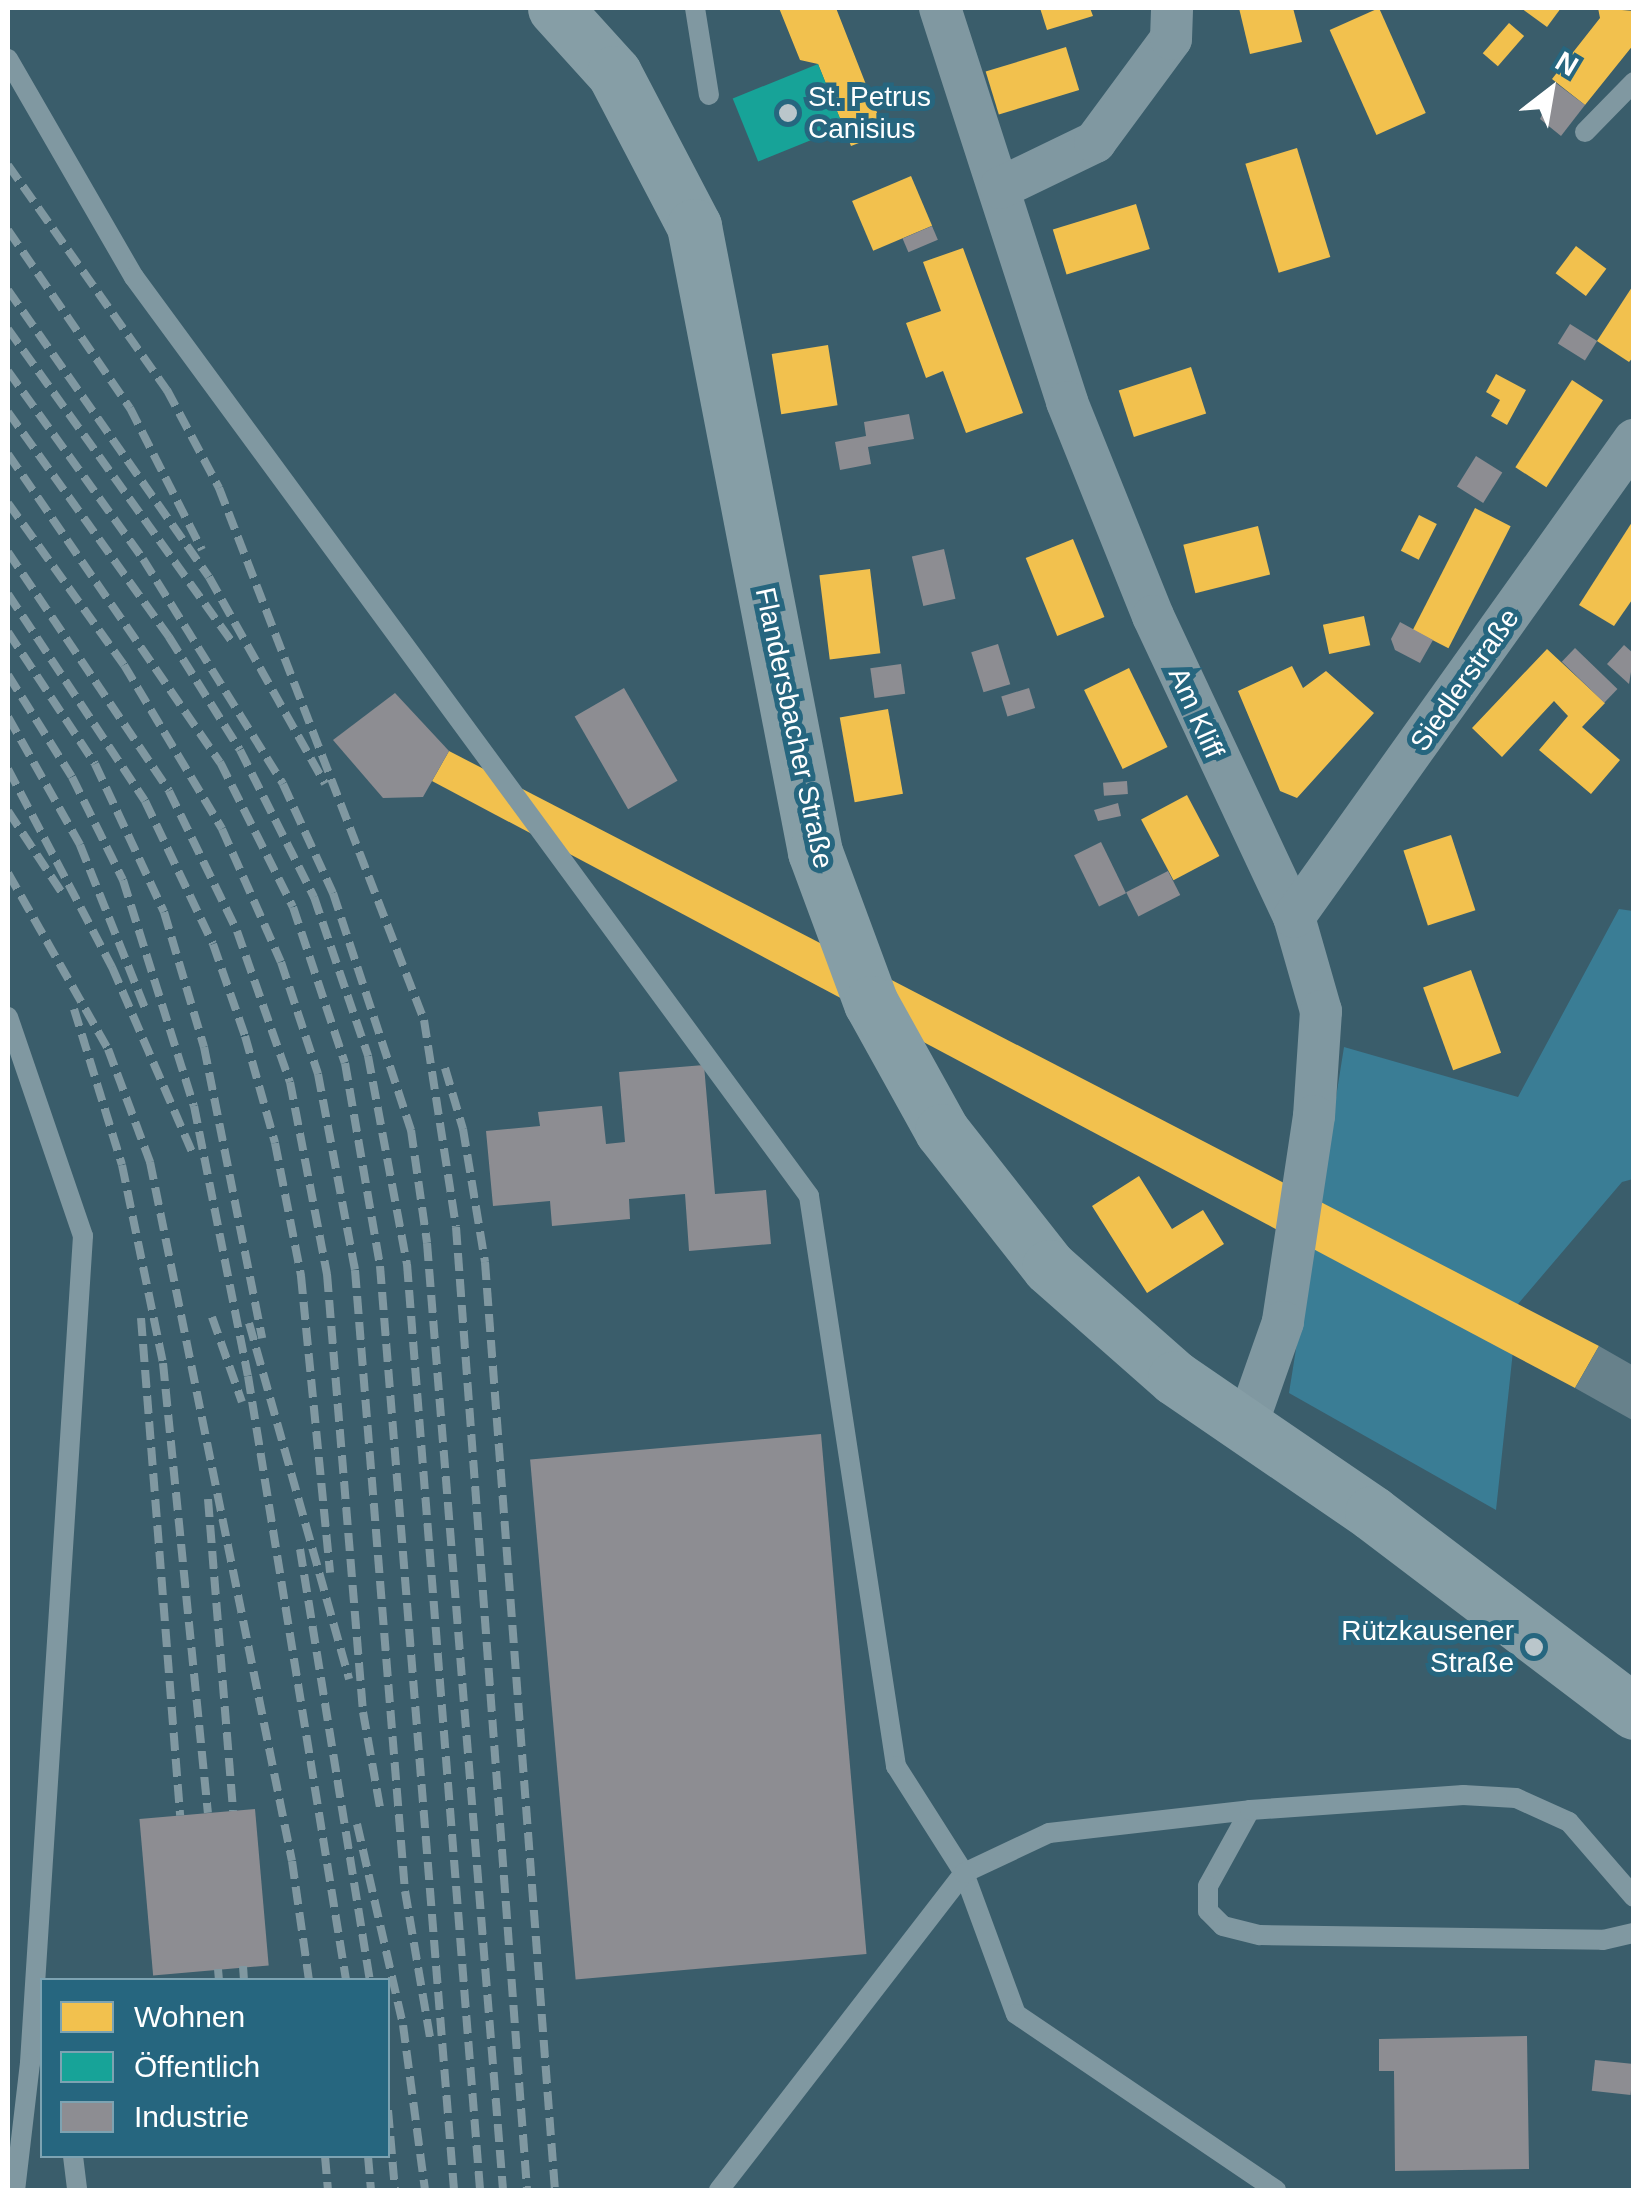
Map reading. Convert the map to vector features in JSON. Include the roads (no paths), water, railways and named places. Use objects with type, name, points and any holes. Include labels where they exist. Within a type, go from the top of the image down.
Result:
[{"type":"street","name":"Flandersbacher Straße","points":[[554,8],[614,73],[694,226],[815,852],[871,1004],[942,1131],[1049,1266],[1175,1378],[1245,1430],[1372,1512],[1634,1712]]},
{"type":"street","name":"Am Kliff","points":[[940,8],[1067,402],[1146,598],[1294,917],[1321,1011],[1314,1116],[1283,1322],[1245,1430]]},
{"type":"street","points":[[1000,188],[1095,142],[1171,39],[1172,8]]},
{"type":"street","name":"Siedlerstraße","points":[[1294,917],[1634,440]]},
{"type":"street","name":"Flandersbacher Straße","points":[[1372,1512],[1456,1549],[1517,1586],[1634,1670]]},
{"type":"lane","points":[[695,8],[709,94]]},
{"type":"lane","points":[[8,59],[134,276],[809,1196],[896,1766],[964,1873],[1016,2014],[1276,2190]]},
{"type":"lane","points":[[1584,132],[1634,82]]},
{"type":"lane","points":[[8,1017],[83,1236],[30,2064],[15,2190]]},
{"type":"lane","points":[[719,2190],[964,1873],[1050,1832],[1250,1810],[1516,1798],[1569,1822],[1634,1898]]},
{"type":"lane","points":[[1250,1810],[1208,1886],[1208,1910],[1223,1926],[1260,1935],[1603,1940],[1634,1933]]},
{"type":"lane","points":[[30,2064],[40,2085]]},
{"type":"lane","points":[[73,2158],[77,2190]]},
{"type":"railway","points":[[8,165],[167,390],[219,488],[424,1020],[456,1227],[527,2190]]},
{"type":"railway","points":[[8,230],[130,408],[202,550]]},
{"type":"railway","points":[[8,290],[209,577],[325,784]]},
{"type":"railway","points":[[8,329],[232,642]]},
{"type":"railway","points":[[8,371],[143,559],[283,784],[333,893],[411,1130],[427,1243],[503,2190]]},
{"type":"railway","points":[[8,412],[169,637],[240,750],[314,897],[368,1056],[407,1264],[480,2190]]},
{"type":"railway","points":[[8,454],[220,762],[293,907],[345,1063],[380,1266],[454,2190]]},
{"type":"railway","points":[[8,503],[124,665],[222,829],[281,962],[318,1074],[355,1270],[405,1891],[431,2043]]},
{"type":"railway","points":[[8,552],[169,791],[237,931],[290,1082],[327,1274],[363,1712],[381,1813]]},
{"type":"railway","points":[[8,594],[145,801],[213,944],[245,1036],[275,1143],[301,1276],[330,1573]]},
{"type":"railway","points":[[8,632],[95,764],[164,912],[204,1047],[262,1338]]},
{"type":"railway","points":[[8,675],[72,777],[123,880],[194,1106],[248,1376],[346,1978]]},
{"type":"railway","points":[[8,717],[80,845],[145,1008]]},
{"type":"railway","points":[[8,769],[112,967],[192,1152]]},
{"type":"railway","points":[[8,811],[62,893]]},
{"type":"railway","points":[[8,873],[108,1049],[150,1162],[292,1861],[309,1978]]},
{"type":"railway","points":[[74,1009],[122,1165],[163,1363],[208,1813]]},
{"type":"railway","points":[[445,1068],[463,1129],[485,1262],[555,2190]]},
{"type":"railway","points":[[212,1317],[242,1402]]},
{"type":"railway","points":[[141,1318],[180,1815]]},
{"type":"railway","points":[[249,1323],[349,1679]]},
{"type":"railway","points":[[208,1499],[233,1811]]},
{"type":"railway","points":[[300,1549],[370,1978]]},
{"type":"railway","points":[[357,1824],[403,2025],[425,2190]]},
{"type":"railway","points":[[243,1966],[244,1978]]},
{"type":"railway","points":[[218,1969],[219,1978]]},
{"type":"railway","points":[[390,2133],[395,2190]]},
{"type":"railway","points":[[325,2158],[328,2190]]},
{"type":"railway","points":[[368,2158],[371,2190]]},
{"type":"place","name":"St. Petrus Canisius","points":[[788,113]]},
{"type":"place","name":"Rützkausener Straße","points":[[1534,1647]]}]
